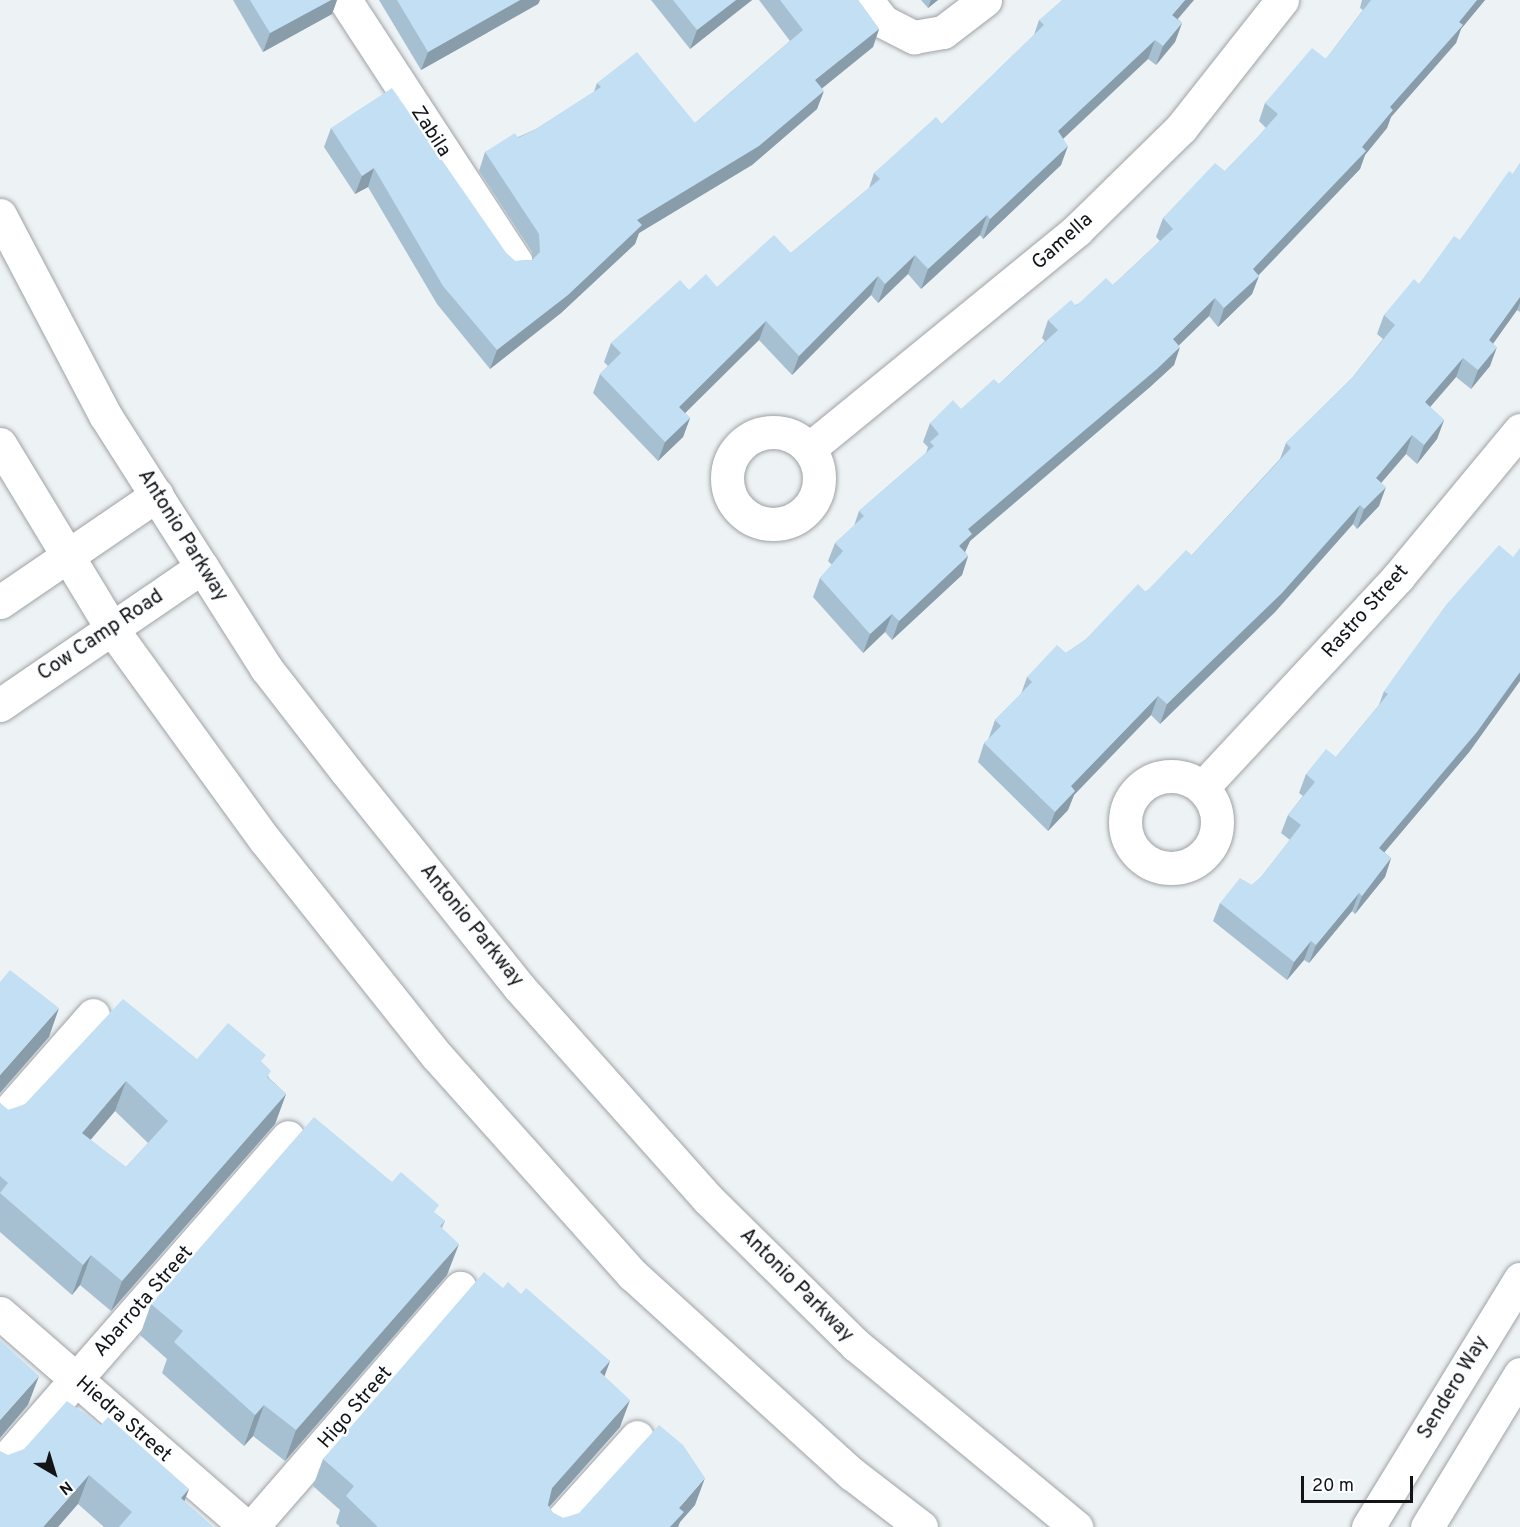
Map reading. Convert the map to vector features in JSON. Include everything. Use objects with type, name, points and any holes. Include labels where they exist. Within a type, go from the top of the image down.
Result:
[{"type":"main road","name":"Zabila","points":[[345,0],[516,262]]},
{"type":"main road","points":[[866,0],[884,22],[914,37],[943,32],[985,0]]},
{"type":"main road","name":"Gamella","points":[[810,448],[1077,230],[1181,128],[1282,0]]},
{"type":"main road","name":"Antonio Parkway","points":[[0,215],[105,415],[266,668],[519,987],[708,1199],[856,1345],[1076,1527]]},
{"type":"main road","name":"Rastro Street","points":[[1203,788],[1398,577],[1520,430]]},
{"type":"main road","points":[[0,444],[65,559],[112,629],[265,840],[437,1056],[633,1275],[852,1474],[921,1527]]},
{"type":"main road","points":[[0,602],[157,495]]},
{"type":"main road","name":"Cow Camp Road","points":[[0,705],[202,567]]},
{"type":"main road","points":[[0,1121],[93,1015]]},
{"type":"main road","name":"Abarrota Street","points":[[0,1467],[288,1137]]},
{"type":"main road","name":"Sendero Way","points":[[1368,1527],[1520,1279]]},
{"type":"main road","name":"Higo Street","points":[[252,1527],[460,1288]]},
{"type":"main road","name":"Hiedra Street","points":[[0,1313],[246,1527]]},
{"type":"main road","points":[[1427,1527],[1520,1374]]},
{"type":"main road","points":[[556,1527],[637,1437]]},
{"type":"building","points":[[250,0],[331,0],[270,33]]},
{"type":"building","points":[[397,0],[520,0],[428,52]]},
{"type":"building","points":[[673,0],[736,0],[697,30]]},
{"type":"building","points":[[780,0],[858,0],[879,29],[815,80],[824,91],[759,146],[637,220],[642,225],[568,295],[497,350],[443,286],[374,168],[362,176],[331,128],[392,88],[507,254],[515,261],[532,260],[540,252],[539,234],[485,152],[515,133],[518,138],[536,129],[601,87],[597,83],[637,52],[695,123],[803,30]]},
{"type":"building","points":[[1062,0],[1185,0],[1172,15],[1182,23],[1163,46],[1155,40],[1058,131],[1068,146],[990,219],[987,215],[928,269],[915,255],[885,284],[878,276],[799,356],[766,321],[679,407],[690,418],[665,442],[600,374],[621,353],[611,343],[680,280],[689,290],[706,274],[717,287],[774,235],[791,253],[880,179],[874,173],[936,117],[942,124],[1044,25],[1039,20]]},
{"type":"building","points":[[1371,0],[1477,0],[1459,22],[1463,25],[1390,107],[1393,110],[1362,147],[1366,151],[1253,269],[1259,276],[1224,308],[1215,298],[1173,339],[1180,347],[1157,369],[968,529],[972,534],[959,546],[968,556],[899,621],[892,614],[870,634],[820,578],[843,551],[835,543],[864,516],[859,511],[934,446],[930,442],[939,434],[930,423],[953,400],[961,409],[994,379],[999,384],[1058,330],[1048,320],[1071,300],[1076,306],[1106,278],[1113,285],[1173,229],[1163,218],[1215,163],[1225,171],[1255,140],[1278,114],[1265,103],[1312,48],[1326,59]]},
{"type":"building","points":[[1520,163],[1520,297],[1489,340],[1497,347],[1478,370],[1463,358],[1425,402],[1444,420],[1424,445],[1412,435],[1376,478],[1386,487],[1364,509],[1360,505],[1282,593],[1167,704],[1158,696],[1071,786],[1075,791],[1055,812],[984,743],[1001,726],[995,720],[1032,682],[1027,677],[1057,645],[1066,653],[1085,640],[1138,584],[1146,592],[1186,550],[1192,555],[1291,448],[1286,443],[1352,378],[1395,325],[1384,315],[1414,279],[1419,284],[1454,236],[1460,240],[1509,171],[1513,174]]},
{"type":"building","points":[[1499,545],[1513,557],[1520,548],[1520,672],[1477,732],[1379,848],[1391,858],[1362,896],[1359,893],[1316,945],[1311,941],[1294,962],[1220,903],[1240,878],[1252,885],[1261,877],[1301,825],[1288,815],[1315,782],[1306,774],[1326,749],[1336,757],[1388,694],[1384,691],[1446,605]]},
{"type":"building","points":[[10,970],[59,1008],[0,1075],[0,982]]},
{"type":"building","points":[[123,999],[197,1059],[228,1023],[266,1055],[261,1061],[271,1071],[267,1077],[286,1094],[122,1281],[91,1255],[83,1265],[0,1193],[8,1183],[0,1176],[0,1103],[8,1110],[25,1104]],"holes":[[[126,1081],[168,1121],[126,1167],[82,1133]]]},
{"type":"building","points":[[314,1117],[392,1182],[401,1172],[439,1205],[434,1212],[445,1221],[440,1226],[459,1244],[296,1430],[264,1405],[255,1415],[174,1342],[183,1331],[151,1304]]},
{"type":"building","points":[[484,1272],[503,1288],[508,1282],[521,1294],[526,1288],[610,1361],[600,1372],[630,1400],[552,1488],[548,1505],[553,1513],[563,1518],[579,1513],[659,1425],[683,1445],[705,1478],[679,1508],[684,1512],[670,1527],[378,1527],[346,1496],[354,1486],[323,1459]]},
{"type":"building","points":[[0,1340],[39,1376],[0,1420]]},
{"type":"building","points":[[67,1401],[101,1425],[108,1417],[189,1489],[181,1498],[213,1527],[119,1527],[132,1512],[89,1475],[43,1527],[0,1527],[0,1451],[8,1455],[24,1449]]}]
